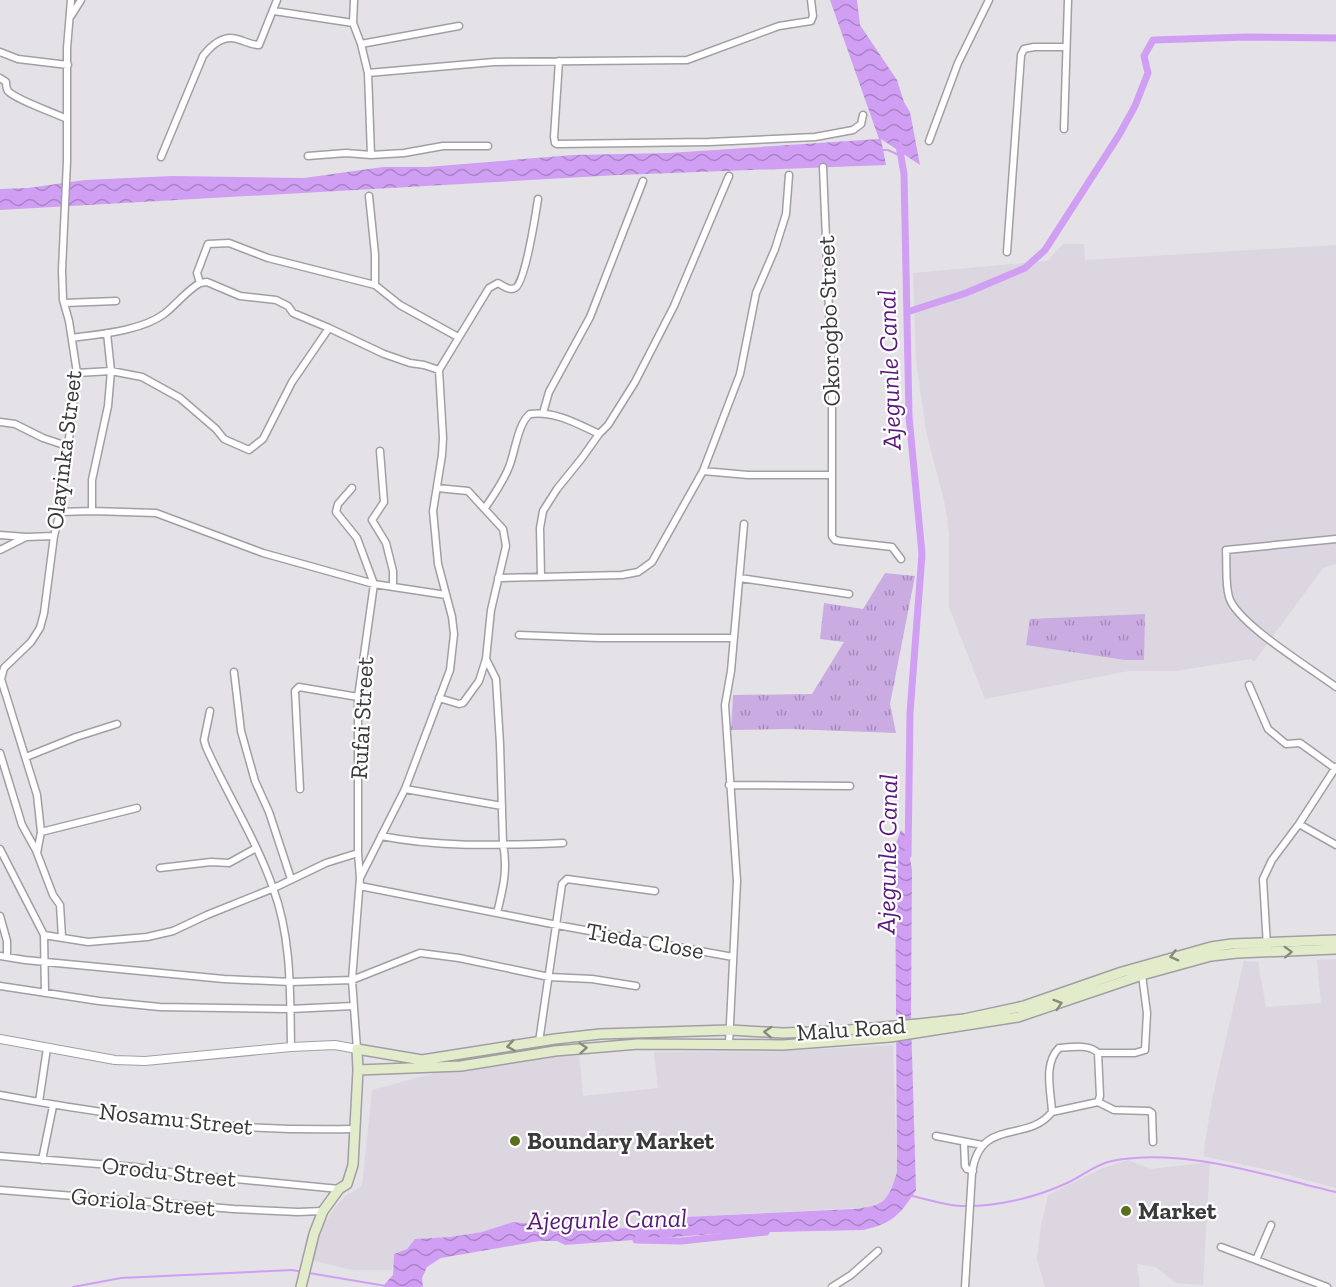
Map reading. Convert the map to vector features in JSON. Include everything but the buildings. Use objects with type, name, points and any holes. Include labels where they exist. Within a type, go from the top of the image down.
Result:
[{"type":"main road","name":"Malu Road","points":[[358,1070],[461,1066],[555,1050],[638,1044],[783,1045],[889,1032],[1024,1006],[1211,956],[1267,947],[1336,940]]},
{"type":"main road","name":"Malu Road","points":[[1108,982],[1165,958],[1211,947],[1336,949]]},
{"type":"main road","name":"Malu Road","points":[[354,1048],[422,1060],[555,1039],[629,1032],[730,1030],[783,1033],[889,1032]]},
{"type":"main road","points":[[555,1039],[555,1050]]},
{"type":"main road","points":[[301,1287],[323,1211],[339,1189],[350,1179],[353,1165],[358,1070],[354,1048]]},
{"type":"main road","points":[[370,1051],[367,1060],[371,1070]]},
{"type":"street","name":"Olayinka Street","points":[[26,757],[1,680],[4,668],[31,642],[40,628],[49,582],[54,536],[60,512],[77,373],[63,301],[62,270],[71,0]]},
{"type":"street","points":[[69,19],[81,0]]},
{"type":"street","points":[[161,157],[203,56],[212,44],[230,38],[259,45],[277,0]]},
{"type":"street","points":[[354,0],[353,23],[368,72],[370,155]]},
{"type":"street","points":[[368,72],[494,62],[687,60],[779,26],[811,21],[813,16],[811,0]]},
{"type":"street","points":[[929,141],[958,63],[989,0]]},
{"type":"street","points":[[1064,129],[1068,0]]},
{"type":"street","points":[[274,11],[353,23]]},
{"type":"street","points":[[361,44],[459,26]]},
{"type":"street","points":[[1007,252],[1021,55],[1024,49],[1034,47],[1066,47]]},
{"type":"street","points":[[0,52],[18,59],[68,65]]},
{"type":"street","points":[[559,61],[554,137],[557,144],[709,142],[814,136],[853,130],[861,124],[863,115]]},
{"type":"street","points":[[0,78],[6,82],[9,92],[68,119]]},
{"type":"street","points":[[308,156],[346,153],[370,155],[443,147],[488,146]]},
{"type":"street","name":"Okorogbo Street","points":[[823,167],[832,382],[832,536],[835,540],[889,545],[901,559]]},
{"type":"street","points":[[498,578],[622,575],[638,572],[652,562],[703,471],[740,374],[756,293],[775,249],[786,214],[789,175]]},
{"type":"street","points":[[541,577],[540,528],[543,511],[557,489],[608,425],[635,382],[674,306],[729,176]]},
{"type":"street","points":[[543,412],[549,392],[590,317],[643,181]]},
{"type":"street","points":[[369,196],[375,254],[375,285]]},
{"type":"street","points":[[360,878],[405,789],[450,670],[453,649],[452,617],[438,564],[433,511],[443,438],[439,370],[493,284],[498,283],[510,289],[519,286],[526,263],[538,199]]},
{"type":"street","points":[[200,283],[197,273],[208,244],[229,243],[268,258],[375,285],[400,305],[458,337]]},
{"type":"street","points":[[72,338],[135,327],[163,315],[191,288],[207,282],[240,296],[276,300],[288,306],[293,313],[384,354],[439,370]]},
{"type":"street","points":[[63,301],[117,301]]},
{"type":"street","points":[[77,373],[111,371],[142,377],[180,398],[216,429],[224,439],[249,450],[263,439],[292,382],[329,328]]},
{"type":"street","points":[[92,511],[92,480],[108,405],[111,371],[106,333]]},
{"type":"street","points":[[485,508],[506,474],[526,417],[530,414],[543,412],[567,418],[599,434]]},
{"type":"street","points":[[0,422],[15,424],[43,438],[67,446]]},
{"type":"street","points":[[380,451],[384,502],[372,520],[386,543],[393,571],[393,587]]},
{"type":"street","points":[[703,471],[748,475],[831,475]]},
{"type":"street","points":[[352,488],[338,504],[336,512],[357,538],[374,584]]},
{"type":"street","points":[[436,488],[468,491],[503,529],[506,536],[506,546],[491,610],[486,659],[479,681],[466,701],[459,704],[439,698]]},
{"type":"street","points":[[60,512],[156,513],[263,553],[374,584],[446,595]]},
{"type":"street","points":[[729,1044],[737,881],[725,705],[735,638],[744,524]]},
{"type":"street","points":[[0,535],[54,536]]},
{"type":"street","points":[[0,550],[26,537]]},
{"type":"street","points":[[1336,539],[1226,550],[1229,596],[1233,606],[1249,625],[1336,687]]},
{"type":"street","points":[[740,578],[849,594]]},
{"type":"street","name":"Rufai Street","points":[[354,1048],[352,980],[360,886],[358,697],[374,584]]},
{"type":"street","points":[[519,635],[599,638],[735,638]]},
{"type":"street","points":[[486,659],[496,679],[506,872],[497,913]]},
{"type":"street","points":[[234,672],[242,731],[255,781],[269,812],[291,879]]},
{"type":"street","points":[[1249,685],[1268,729],[1286,744],[1300,743],[1336,768],[1272,860],[1263,879],[1267,947]]},
{"type":"street","points":[[300,789],[295,691],[299,687],[358,697]]},
{"type":"street","points":[[210,711],[205,731],[206,747],[274,888],[282,921],[291,982],[291,1047]]},
{"type":"street","points":[[37,853],[41,832],[37,795],[26,757],[117,724]]},
{"type":"street","points":[[0,753],[22,825],[37,853],[53,895],[60,905],[62,937]]},
{"type":"street","points":[[729,785],[850,786]]},
{"type":"street","points":[[405,789],[502,806]]},
{"type":"street","points":[[41,832],[136,808]]},
{"type":"street","points":[[1299,824],[1336,845]]},
{"type":"street","points":[[381,836],[460,846],[563,843]]},
{"type":"street","points":[[160,868],[211,862],[229,863],[256,848]]},
{"type":"street","points":[[0,849],[44,935],[45,993]]},
{"type":"street","points":[[44,935],[88,942],[147,937],[173,931],[326,863],[358,853]]},
{"type":"street","points":[[539,1042],[562,884],[567,879],[655,891]]},
{"type":"street","name":"Tieda Close","points":[[360,886],[557,926],[733,957]]},
{"type":"street","points":[[0,916],[7,940],[3,956],[45,961],[224,979],[291,982],[352,980],[420,952],[549,976],[592,979],[636,986]]},
{"type":"street","points":[[1098,1053],[1135,1053],[1145,1050],[1147,1012],[1142,975]]},
{"type":"street","points":[[0,986],[160,1007],[290,1009],[353,1006]]},
{"type":"street","points":[[0,1039],[115,1060],[145,1060],[291,1047],[335,1045],[354,1048]]},
{"type":"street","points":[[39,1102],[47,1048]]},
{"type":"street","points":[[1052,1112],[1049,1062],[1052,1054],[1059,1048],[1093,1048],[1098,1053],[1100,1095],[1098,1102]]},
{"type":"street","name":"Nosamu Street","points":[[0,1095],[53,1106],[220,1126],[311,1130],[354,1129]]},
{"type":"street","points":[[964,1287],[973,1171],[975,1158],[981,1145],[990,1139],[1040,1122],[1052,1112],[1098,1102],[1114,1110],[1152,1113],[1153,1142]]},
{"type":"street","points":[[42,1160],[53,1106]]},
{"type":"street","points":[[936,1136],[981,1145]]},
{"type":"street","points":[[964,1142],[965,1166],[968,1170],[973,1171]]},
{"type":"street","name":"Orodu Street","points":[[0,1156],[135,1167],[183,1174],[339,1189]]},
{"type":"street","name":"Goriola Street","points":[[0,1190],[234,1209],[323,1211]]},
{"type":"street","points":[[1256,1260],[1271,1225]]},
{"type":"street","points":[[1221,1247],[1327,1287]]},
{"type":"street","points":[[832,1287],[851,1275],[878,1251]]},
{"type":"shaded area","points":[[1063,244],[1084,244],[1085,260],[1336,245],[1336,564],[1323,568],[1254,662],[1251,659],[1176,671],[1128,671],[985,699],[949,607],[949,532],[945,505],[926,431],[916,361],[913,273],[1047,261]]},
{"type":"shaded area","name":"Market","points":[[1336,959],[1336,1188],[1278,1172],[1203,1156],[1212,1099],[1244,961],[1258,962],[1266,1007],[1321,1003],[1317,960]]},
{"type":"shaded area","points":[[893,1045],[897,1173],[887,1199],[876,1207],[685,1217],[673,1227],[548,1230],[531,1224],[450,1237],[415,1239],[407,1249],[394,1254],[392,1270],[351,1270],[311,1260],[324,1224],[334,1209],[344,1197],[362,1186],[372,1090],[453,1068],[579,1051],[583,1096],[658,1088],[654,1052],[783,1051]]},
{"type":"shaded area","name":"Market","points":[[1128,1160],[1151,1169],[1210,1162],[1203,1285],[1176,1283],[1156,1267],[1137,1264],[1140,1287],[1045,1287],[1037,1259],[1048,1195],[1103,1168]]},
{"type":"green space","points":[[885,573],[915,576],[890,704],[896,733],[789,729],[731,730],[733,695],[812,694],[844,642],[820,639],[824,603],[863,609]]},
{"type":"green space","points":[[1145,614],[1144,660],[1125,660],[1026,645],[1030,619]]},
{"type":"water","points":[[830,0],[857,0],[860,25],[897,80],[910,112],[920,165],[881,139],[886,165],[619,175],[0,210],[0,189],[28,188],[85,180],[172,176],[304,178],[383,167],[427,167],[573,155],[669,153],[879,139]]},
{"type":"water","points":[[901,830],[906,835],[912,870],[911,1020],[916,1190],[895,1217],[881,1225],[863,1230],[728,1233],[565,1245],[557,1241],[539,1241],[441,1258],[427,1267],[422,1278],[423,1287],[386,1287],[384,1285],[393,1275],[394,1254],[407,1249],[415,1239],[482,1232],[513,1222],[531,1224],[548,1230],[672,1227],[685,1217],[853,1209],[872,1206],[883,1201],[891,1190],[897,1172],[895,846]]},
{"type":"waterway","points":[[907,312],[966,293],[1025,268],[1045,250],[1119,135],[1135,106],[1148,73],[1144,56],[1153,40],[1247,37],[1336,38]]},
{"type":"waterway","name":"Ajegunle Canal","points":[[899,145],[904,174],[909,416],[922,554],[910,713],[908,855]]},
{"type":"waterway","points":[[881,150],[888,150],[901,156]]},
{"type":"waterway","points":[[912,1196],[961,1206],[1001,1203],[1055,1188],[1095,1167],[1112,1161],[1139,1158],[1196,1160],[1225,1165],[1336,1192]]},
{"type":"waterway","name":"Ajegunle Canal","points":[[636,1240],[681,1241],[766,1232]]},
{"type":"waterway","points":[[73,1287],[121,1278],[292,1270],[303,1272]]},
{"type":"waterway","points":[[309,1273],[386,1286]]},
{"type":"place","name":"Boundary Market","points":[[515,1141]]},
{"type":"place","name":"Market","points":[[1126,1211]]}]
